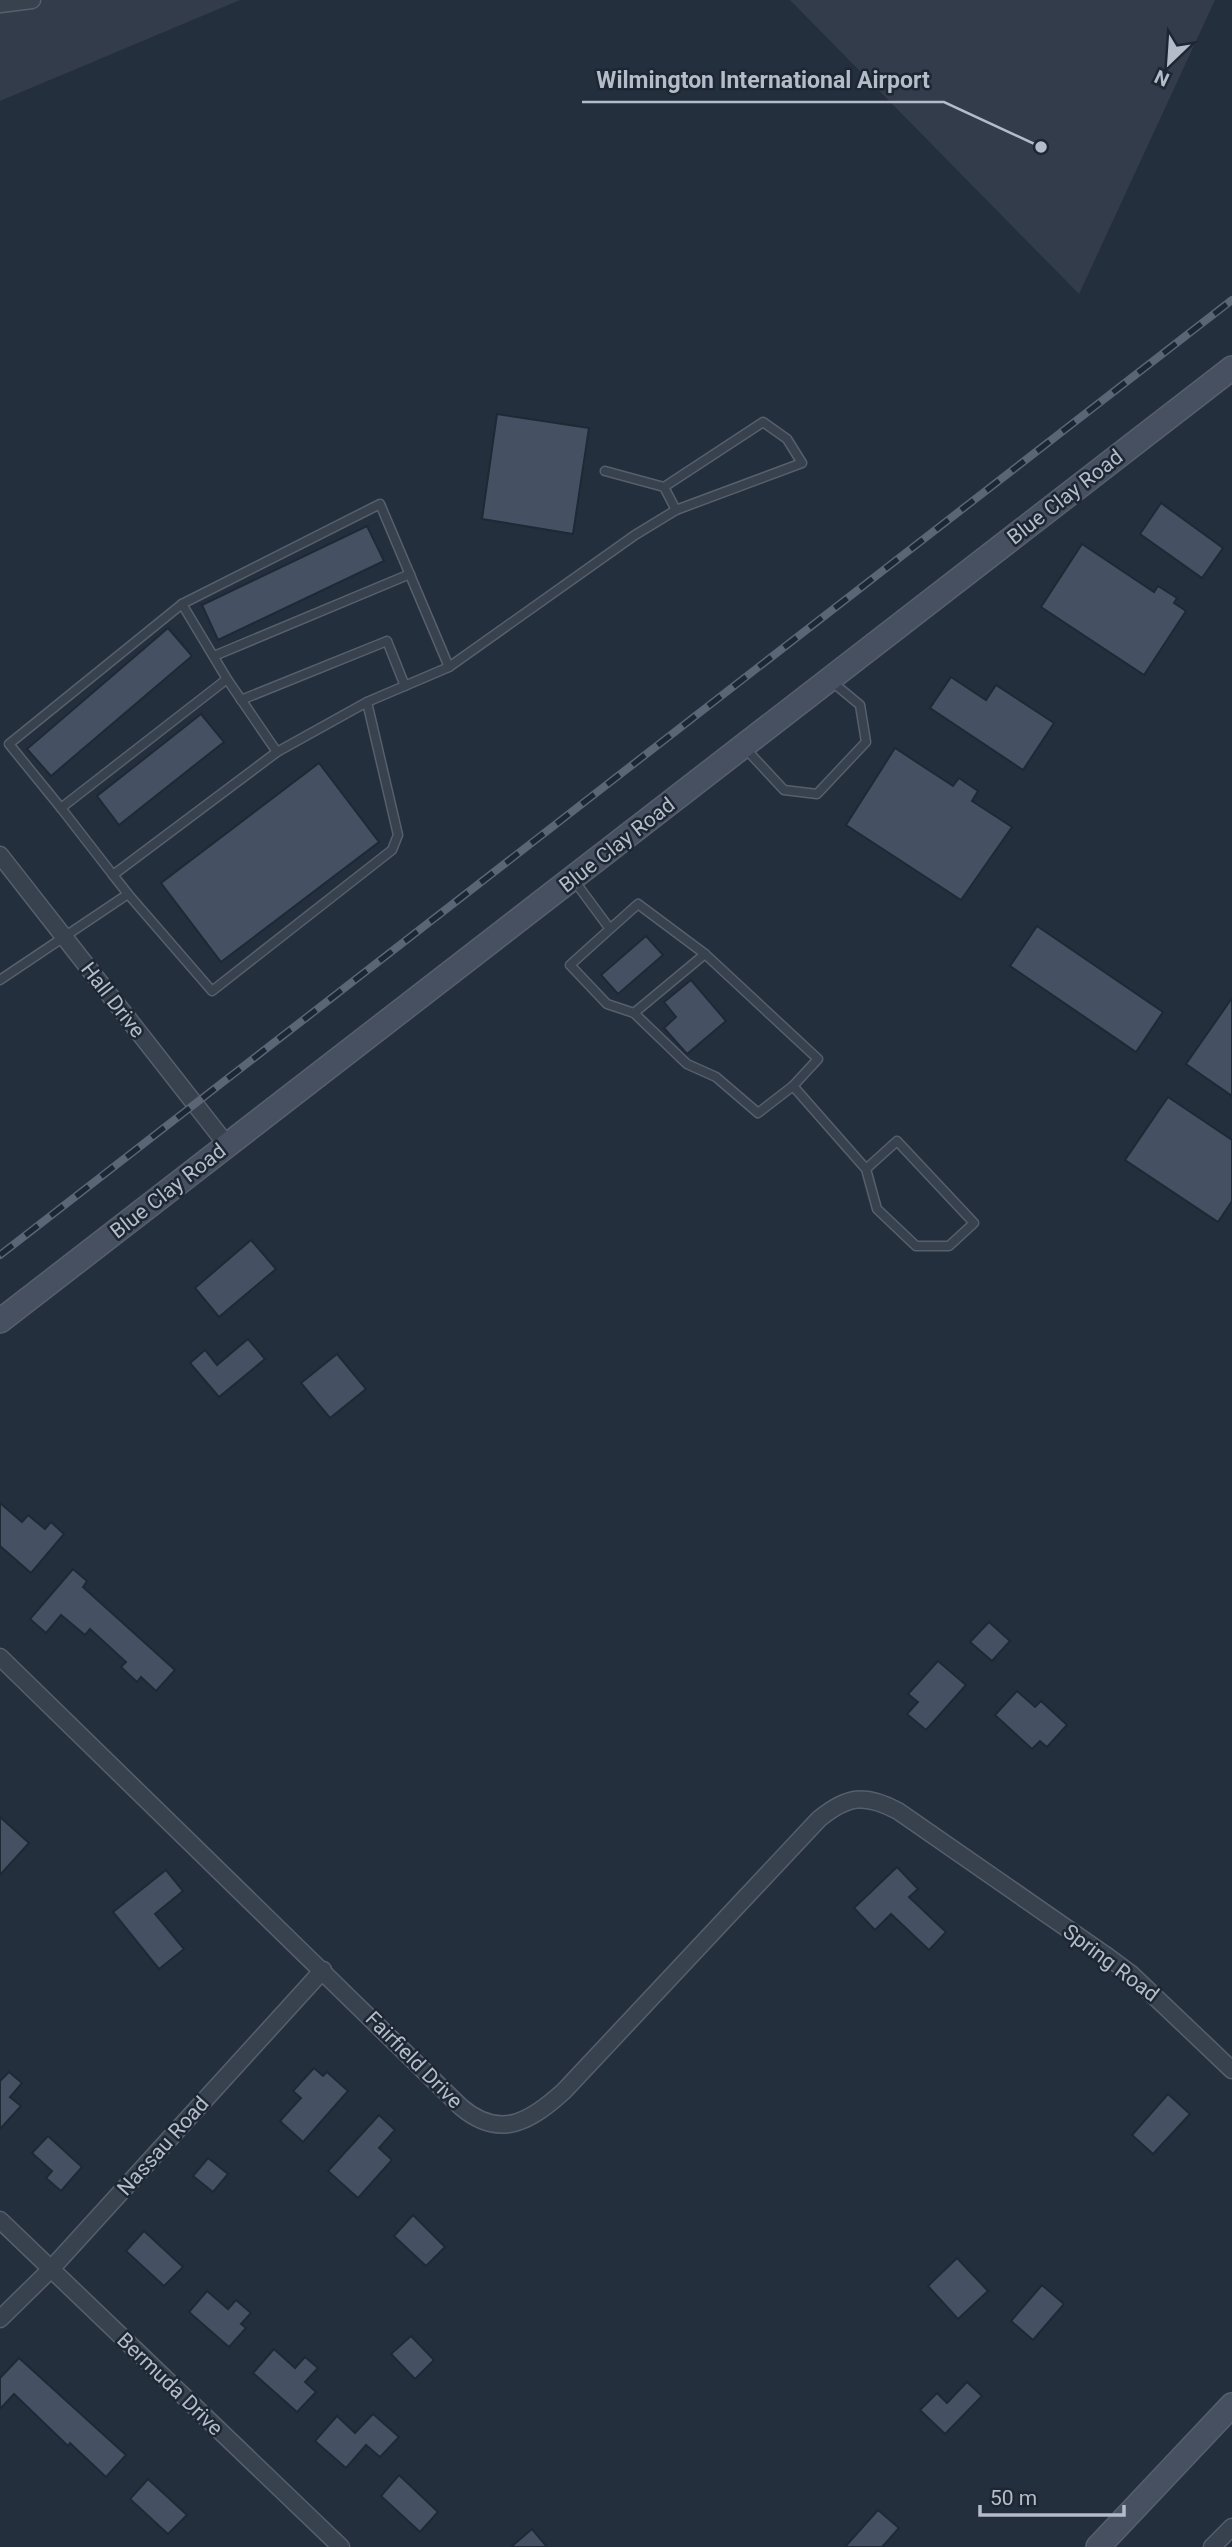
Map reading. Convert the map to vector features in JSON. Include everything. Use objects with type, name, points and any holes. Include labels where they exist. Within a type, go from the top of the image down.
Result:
[{"type":"street","points":[[0,4],[32,0]]},
{"type":"street","name":"Blue Clay Road","points":[[0,1321],[1232,368]]},
{"type":"street","name":"Hall Drive","points":[[0,855],[227,1145]]},
{"type":"street","name":"Fairfield Drive","points":[[0,1657],[469,2114],[484,2122],[514,2123],[527,2120],[541,2112],[564,2091],[819,1819],[844,1801],[867,1799],[884,1804],[981,1869]]},
{"type":"street","name":"Spring Road","points":[[981,1869],[1130,1973],[1232,2070]]},
{"type":"street","name":"Nassau Road","points":[[0,2319],[51,2269],[323,1970]]},
{"type":"street","name":"Bermuda Drive","points":[[0,2220],[341,2547]]},
{"type":"street","points":[[1098,2547],[1232,2405]]},
{"type":"street","points":[[1212,2547],[1232,2527]]},
{"type":"lane","points":[[113,874],[277,751],[366,702],[449,667],[635,535],[676,510],[802,463],[787,439],[763,422],[664,487]]},
{"type":"lane","points":[[605,471],[664,487],[676,510]]},
{"type":"lane","points":[[366,702],[398,835],[392,850],[212,991],[128,894],[9,744],[182,604],[380,505],[449,667]]},
{"type":"lane","points":[[214,656],[410,574]]},
{"type":"lane","points":[[182,604],[227,679],[277,751]]},
{"type":"lane","points":[[241,700],[387,641],[405,686]]},
{"type":"lane","points":[[61,808],[227,679]]},
{"type":"lane","points":[[744,747],[784,790],[817,794],[866,742],[860,705],[830,680]]},
{"type":"lane","points":[[573,879],[610,929]]},
{"type":"lane","points":[[0,979],[128,894]]},
{"type":"lane","points":[[638,904],[705,954],[818,1059],[793,1086],[758,1113],[716,1077],[687,1065],[634,1013],[607,1004],[570,965],[638,904]]},
{"type":"lane","points":[[634,1013],[705,954]]},
{"type":"lane","points":[[793,1086],[866,1169],[877,1209],[916,1246],[949,1246],[974,1223],[897,1140],[866,1169]]},
{"type":"shaded area","points":[[0,0],[240,0],[0,101]]},
{"type":"shaded area","points":[[790,0],[1215,0],[1079,294]]},
{"type":"building","points":[[497,414],[589,428],[573,534],[482,519]]},
{"type":"building","points":[[1161,503],[1223,548],[1202,578],[1140,534]]},
{"type":"building","points":[[367,526],[384,561],[218,640],[202,605]]},
{"type":"building","points":[[1082,544],[1154,592],[1158,586],[1177,598],[1174,603],[1186,611],[1144,675],[1041,607]]},
{"type":"building","points":[[168,628],[192,656],[51,776],[27,749]]},
{"type":"building","points":[[951,677],[986,700],[996,685],[1054,723],[1023,770],[930,708]]},
{"type":"building","points":[[201,714],[224,742],[119,825],[97,796]]},
{"type":"building","points":[[895,748],[953,786],[959,778],[978,791],[972,801],[1012,827],[961,900],[846,825]]},
{"type":"building","points":[[319,763],[379,842],[221,962],[161,883]]},
{"type":"building","points":[[1037,926],[1163,1012],[1136,1052],[1010,966]]},
{"type":"building","points":[[646,936],[663,955],[618,994],[601,975]]},
{"type":"building","points":[[691,980],[726,1021],[687,1054],[664,1028],[676,1017],[664,1002]]},
{"type":"building","points":[[1232,998],[1232,1096],[1186,1064]]},
{"type":"building","points":[[1168,1097],[1232,1140],[1232,1201],[1218,1222],[1125,1160]]},
{"type":"building","points":[[251,1240],[276,1269],[219,1317],[195,1288]]},
{"type":"building","points":[[248,1339],[265,1359],[219,1397],[190,1363],[205,1350],[217,1365]]},
{"type":"building","points":[[337,1354],[366,1389],[330,1418],[301,1383]]},
{"type":"building","points":[[0,1503],[22,1522],[28,1515],[45,1529],[51,1522],[64,1534],[31,1573],[0,1546]]},
{"type":"building","points":[[73,1569],[87,1581],[83,1587],[175,1670],[156,1691],[141,1677],[137,1682],[121,1667],[126,1662],[90,1629],[85,1635],[61,1615],[46,1633],[30,1619]]},
{"type":"building","points":[[989,1622],[1010,1641],[992,1661],[970,1642]]},
{"type":"building","points":[[938,1661],[966,1685],[926,1730],[907,1714],[918,1702],[908,1694]]},
{"type":"building","points":[[1017,1691],[1035,1707],[1041,1701],[1067,1725],[1047,1747],[1040,1741],[1032,1749],[995,1715]]},
{"type":"building","points":[[0,1817],[29,1843],[0,1875]]},
{"type":"building","points":[[897,1867],[918,1889],[909,1897],[946,1932],[929,1950],[891,1914],[875,1930],[854,1908]]},
{"type":"building","points":[[166,1870],[183,1891],[155,1914],[184,1949],[159,1969],[113,1912]]},
{"type":"building","points":[[314,2068],[323,2076],[327,2072],[348,2091],[303,2142],[280,2121],[301,2098],[293,2091]]},
{"type":"building","points":[[9,2072],[22,2083],[10,2097],[21,2106],[0,2129],[0,2081]]},
{"type":"building","points":[[1168,2094],[1190,2114],[1153,2154],[1132,2135]]},
{"type":"building","points":[[379,2115],[395,2130],[379,2148],[392,2160],[358,2198],[328,2171]]},
{"type":"building","points":[[48,2136],[82,2167],[61,2191],[46,2178],[52,2171],[32,2153]]},
{"type":"building","points":[[208,2158],[228,2174],[213,2192],[193,2176]]},
{"type":"building","points":[[413,2215],[445,2247],[426,2266],[394,2236]]},
{"type":"building","points":[[144,2231],[183,2267],[164,2286],[126,2251]]},
{"type":"building","points":[[957,2258],[988,2291],[958,2319],[928,2286]]},
{"type":"building","points":[[1042,2285],[1064,2304],[1033,2340],[1011,2321]]},
{"type":"building","points":[[207,2291],[228,2309],[236,2300],[251,2313],[241,2324],[246,2328],[229,2347],[189,2312]]},
{"type":"building","points":[[411,2336],[434,2360],[415,2379],[391,2354]]},
{"type":"building","points":[[274,2349],[295,2368],[305,2357],[318,2368],[305,2382],[316,2392],[297,2412],[253,2373]]},
{"type":"building","points":[[19,2358],[126,2455],[106,2477],[70,2443],[68,2446],[14,2394],[0,2409],[0,2378]]},
{"type":"building","points":[[967,2382],[982,2396],[945,2434],[920,2410],[937,2393],[947,2403]]},
{"type":"building","points":[[373,2414],[399,2437],[380,2457],[366,2445],[346,2468],[315,2441],[337,2416],[355,2433]]},
{"type":"building","points":[[399,2475],[438,2512],[420,2532],[381,2496]]},
{"type":"building","points":[[148,2479],[187,2515],[168,2534],[130,2499]]},
{"type":"building","points":[[878,2510],[899,2528],[882,2547],[845,2547]]},
{"type":"building","points":[[532,2529],[547,2547],[511,2547]]},
{"type":"railway","points":[[0,1255],[1232,300]]},
{"type":"place","name":"Wilmington International Airport","points":[[1041,147]]}]
